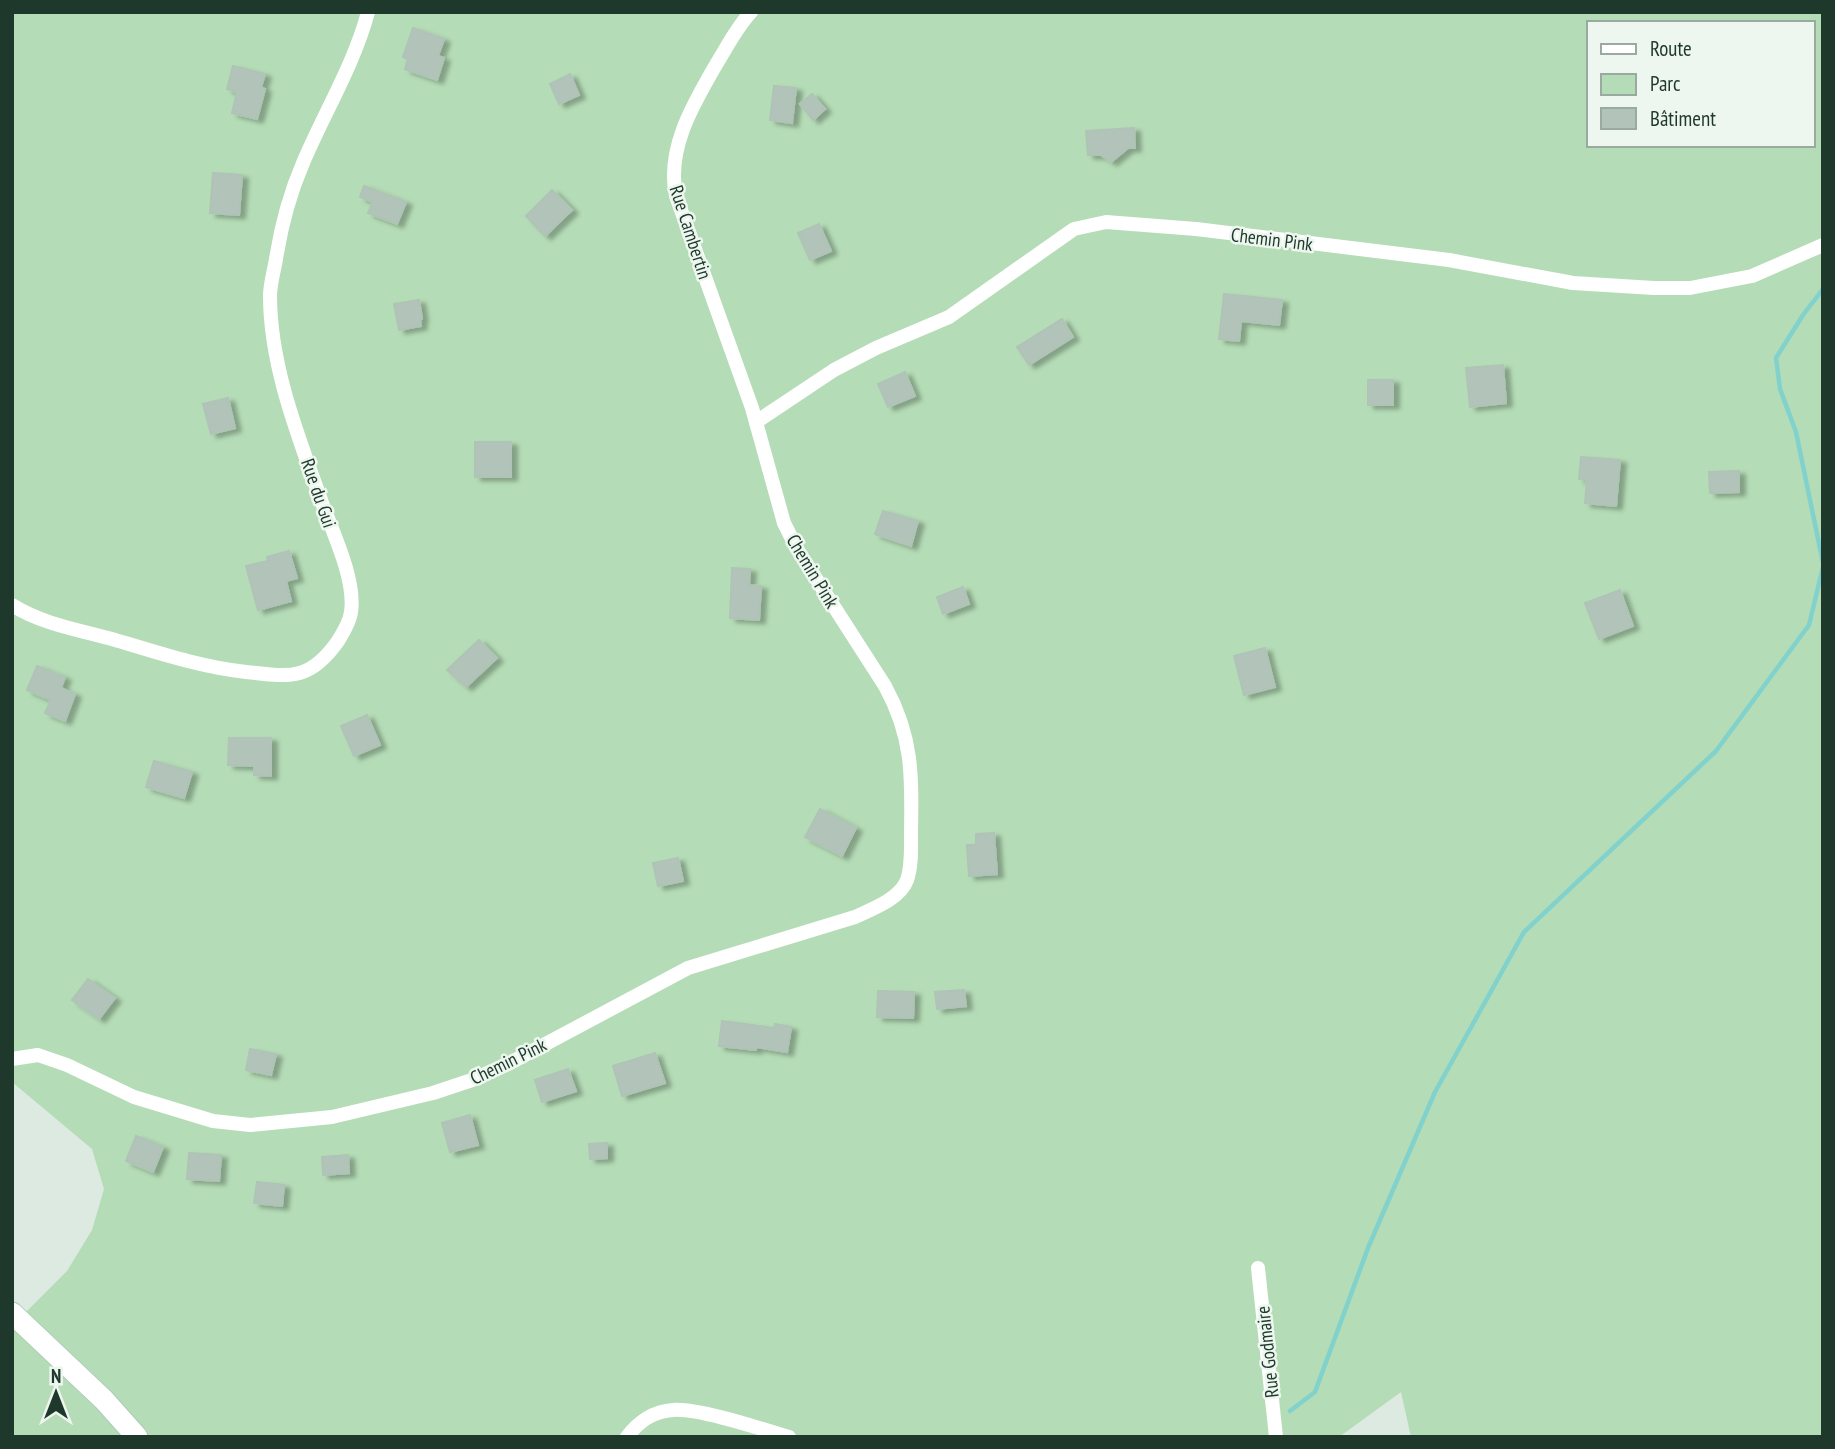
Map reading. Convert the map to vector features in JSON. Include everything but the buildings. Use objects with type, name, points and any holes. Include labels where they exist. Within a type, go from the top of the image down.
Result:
[{"type":"main road","points":[[12,1313],[104,1400],[137,1437]]},
{"type":"street","name":"Rue du Gui","points":[[12,605],[53,624],[187,661],[229,670],[268,674],[289,675],[324,661],[341,635],[351,613],[350,589],[344,563],[309,468],[288,398],[273,337],[270,294],[278,243],[293,189],[332,103],[368,12]]},
{"type":"street","name":"Rue Cambertin","points":[[751,12],[698,97],[679,139],[673,182],[756,422]]},
{"type":"street","name":"Chemin Pink","points":[[12,1059],[38,1055],[67,1065],[134,1097],[213,1121],[250,1125],[332,1117],[433,1093],[472,1080],[508,1064],[688,968],[855,917],[894,895],[907,880],[910,858],[912,784],[906,732],[897,706],[885,685],[788,531],[756,422],[834,370],[876,348],[949,317],[1074,229],[1107,222],[1196,229],[1449,261],[1573,283],[1654,288],[1690,288],[1752,276],[1823,245]]},
{"type":"street","name":"Rue Godmaire","points":[[1258,1268],[1276,1437]]},
{"type":"street","points":[[628,1437],[635,1426],[651,1416],[674,1409],[696,1412],[789,1437]]},
{"type":"green space","points":[[12,12],[1823,12],[1823,1437],[1411,1437],[1401,1392],[1339,1437],[12,1437],[12,1326],[67,1271],[92,1230],[104,1189],[92,1149],[12,1082]]},
{"type":"waterway","points":[[1823,289],[1776,358],[1780,389],[1796,432],[1823,563]]},
{"type":"waterway","points":[[1290,1411],[1315,1392],[1368,1248],[1435,1092],[1524,932],[1716,751],[1809,625],[1823,567]]}]
